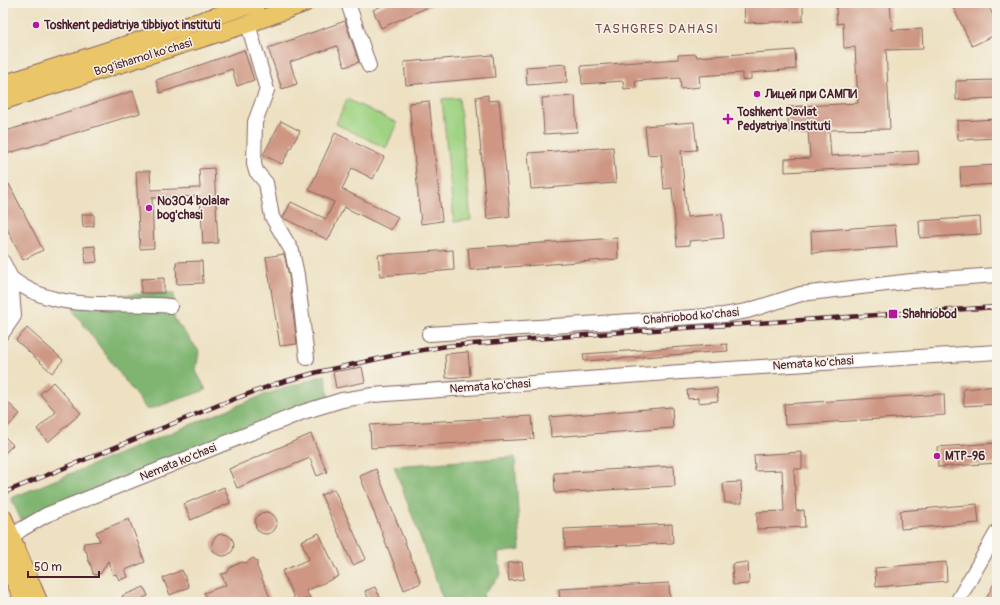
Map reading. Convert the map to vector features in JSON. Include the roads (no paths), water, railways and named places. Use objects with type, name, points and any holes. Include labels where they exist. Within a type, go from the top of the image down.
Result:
[{"type":"main road","name":"Bog'ishamol ko'chasi","points":[[3,101],[28,85],[78,69],[257,3]]},
{"type":"main road","name":"Bog'ishamol ko'chasi","points":[[78,69],[248,24],[303,3]]},
{"type":"main road","name":"Bog'ishamol ko'chasi","points":[[3,84],[28,85]]},
{"type":"main road","points":[[3,517],[7,540],[39,602]]},
{"type":"main road","points":[[3,554],[24,602]]},
{"type":"street","points":[[348,3],[369,66]]},
{"type":"street","points":[[248,24],[267,90],[255,122],[254,164],[256,171],[266,183],[272,217],[292,251],[297,275],[307,358]]},
{"type":"street","points":[[3,262],[11,278],[14,316],[3,332]]},
{"type":"street","name":"Chahriobod ko'chasi","points":[[429,334],[724,315],[747,311],[801,294],[912,281],[997,275]]},
{"type":"street","points":[[11,278],[23,288],[50,299],[96,304],[170,306]]},
{"type":"street","name":"Nemata ko'chasi","points":[[7,540],[46,515],[289,417],[342,400],[380,394],[673,372],[997,352]]},
{"type":"street","points":[[957,602],[997,532]]},
{"type":"railway","points":[[3,493],[221,404],[275,384],[318,372],[405,353],[447,346],[624,332],[997,307]]},
{"type":"place","name":"Toshkent pediatriya tibbiyot instituti","points":[[36,25]]},
{"type":"place","name":"Лицей при САМПИ","points":[[757,94]]},
{"type":"place","name":"Toshkent Davlat Pedyatriya Instituti","points":[[728,119]]},
{"type":"place","name":"№304 bolalar bog'chasi","points":[[149,208]]},
{"type":"place","name":"Shahriobod","points":[[893,314]]},
{"type":"place","name":"MTP-96","points":[[937,456]]},
{"type":"district","name":"TASHGRES DAHASI","points":[[657,28]]}]
